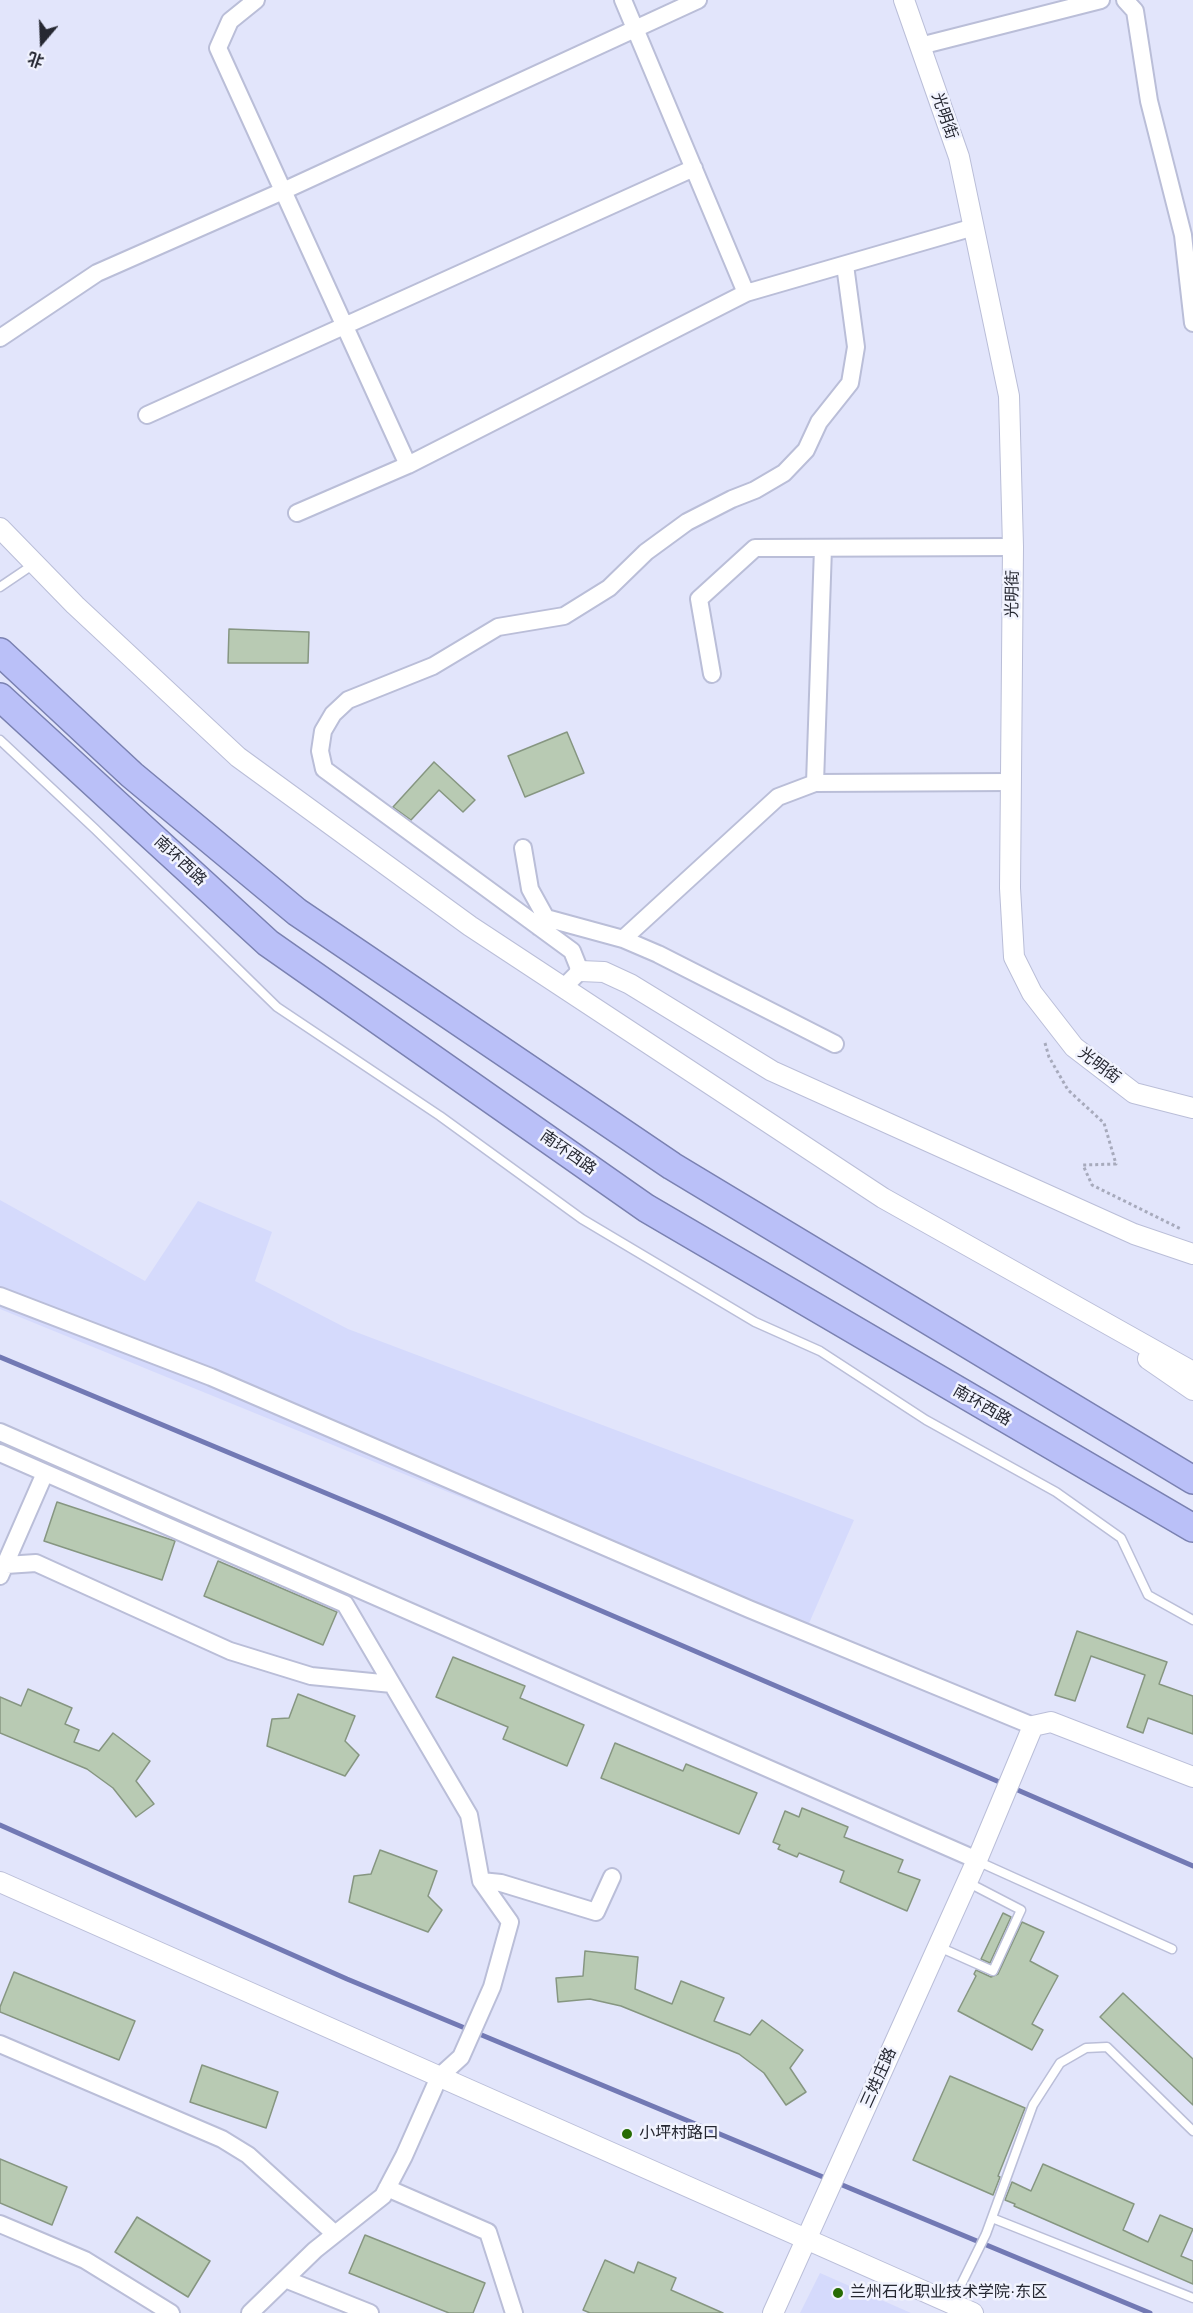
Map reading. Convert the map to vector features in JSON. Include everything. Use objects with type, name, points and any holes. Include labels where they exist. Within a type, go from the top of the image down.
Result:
[{"type":"highway","name":"南环西路","points":[[0,652],[132,775],[297,912],[672,1166],[1193,1479]]},
{"type":"highway","name":"南环西路","points":[[0,697],[268,943],[627,1194],[789,1294],[1193,1528]]},
{"type":"street","points":[[256,0],[230,21],[218,48],[408,465]]},
{"type":"street","points":[[623,0],[746,293]]},
{"type":"street","points":[[0,338],[97,273],[283,192],[698,0]]},
{"type":"street","name":"光明街","points":[[904,0],[959,157],[1010,396],[1013,548],[1010,888],[1014,957],[1032,993],[1074,1047],[1134,1093],[1193,1108]]},
{"type":"street","points":[[920,46],[1101,0]]},
{"type":"street","points":[[1125,0],[1135,11],[1149,100],[1183,235],[1193,323]]},
{"type":"street","points":[[147,415],[694,168]]},
{"type":"street","points":[[297,513],[408,465],[746,293],[974,227]]},
{"type":"street","points":[[579,971],[572,951],[543,922],[324,768],[321,741],[327,722],[339,706],[348,700],[433,666],[498,627],[564,616],[609,588],[646,552],[687,522],[755,490],[784,473],[806,450],[819,422],[850,383],[856,346],[845,265]]},
{"type":"street","points":[[0,528],[75,605],[238,757],[470,926],[884,1198],[1193,1372]]},
{"type":"street","points":[[712,674],[699,599],[755,548],[1013,548]]},
{"type":"street","points":[[815,783],[823,548]]},
{"type":"street","points":[[623,939],[778,797],[815,783],[1011,782]]},
{"type":"street","points":[[523,848],[530,889],[543,922]]},
{"type":"street","points":[[543,922],[623,939],[658,954],[835,1044]]},
{"type":"street","points":[[564,987],[579,971],[604,972],[630,984],[772,1071],[1134,1234],[1185,1252]]},
{"type":"street","points":[[1040,1284],[1193,1390]]},
{"type":"street","points":[[0,1296],[211,1377],[1030,1733],[1050,1722],[1193,1777]]},
{"type":"street","points":[[0,1432],[980,1852]]},
{"type":"street","points":[[0,1453],[345,1604],[469,1815],[481,1881],[510,1922],[492,1987],[461,2057],[440,2077],[383,2196],[335,2234],[250,2313]]},
{"type":"street","points":[[3,1570],[45,1473]]},
{"type":"street","points":[[3,1570],[36,1563],[230,1651],[311,1676],[392,1684]]},
{"type":"street","name":"三姓庄路","points":[[772,2313],[967,1882],[1030,1733]]},
{"type":"street","points":[[481,1881],[501,1883],[596,1912],[612,1877]]},
{"type":"street","points":[[0,1882],[973,2313]]},
{"type":"street","points":[[0,2044],[222,2139],[248,2155],[335,2234]]},
{"type":"street","points":[[387,2188],[488,2232],[514,2313]]},
{"type":"street","points":[[0,2224],[85,2260],[171,2313]]},
{"type":"street","points":[[285,2279],[370,2313]]},
{"type":"lane","points":[[0,587],[35,563]]},
{"type":"lane","points":[[0,740],[95,829],[277,1007],[440,1116],[582,1218],[755,1322],[820,1351],[926,1420],[1056,1492],[1121,1538],[1148,1595],[1193,1620]]},
{"type":"lane","points":[[980,1852],[1172,1949]]},
{"type":"lane","points":[[938,1947],[993,1971],[1021,1910],[967,1882]]},
{"type":"lane","points":[[951,2303],[987,2234],[1033,2105],[1060,2063],[1086,2048],[1107,2047],[1193,2131]]},
{"type":"lane","points":[[992,2218],[1193,2298]]},
{"type":"path","points":[[1043,1036],[1049,1057],[1068,1090],[1104,1123],[1116,1164],[1083,1165],[1092,1185],[1181,1228],[1185,1252]]},
{"type":"shaded area","points":[[0,1200],[145,1281],[198,1201],[272,1232],[255,1281],[348,1329],[854,1520],[803,1637],[0,1309]]},
{"type":"shaded area","name":"兰州石化职业技术学院·东区","points":[[820,2273],[911,2313],[800,2313]]},
{"type":"building","points":[[229,629],[309,632],[308,663],[228,663]]},
{"type":"building","points":[[567,732],[584,773],[525,797],[508,756]]},
{"type":"building","points":[[434,762],[475,800],[463,812],[439,790],[411,820],[393,807]]},
{"type":"building","points":[[57,1502],[175,1541],[162,1580],[44,1541]]},
{"type":"building","points":[[218,1561],[337,1612],[323,1645],[204,1596]]},
{"type":"building","points":[[1077,1631],[1167,1662],[1159,1684],[1193,1696],[1193,1734],[1148,1718],[1143,1733],[1127,1727],[1145,1675],[1091,1656],[1075,1701],[1055,1695]]},
{"type":"building","points":[[453,1657],[525,1686],[520,1698],[584,1725],[567,1766],[503,1739],[508,1727],[436,1697]]},
{"type":"building","points":[[28,1689],[72,1708],[65,1724],[79,1730],[74,1742],[99,1751],[113,1733],[150,1761],[136,1781],[154,1804],[136,1817],[113,1788],[87,1769],[0,1733],[0,1697],[21,1706]]},
{"type":"building","points":[[298,1694],[355,1716],[345,1741],[359,1755],[345,1776],[267,1746],[272,1719],[289,1718]]},
{"type":"building","points":[[615,1743],[683,1771],[686,1764],[757,1793],[739,1834],[601,1778]]},
{"type":"building","points":[[802,1808],[848,1827],[844,1837],[903,1860],[898,1872],[920,1880],[907,1911],[840,1882],[844,1871],[799,1853],[797,1857],[778,1849],[780,1845],[773,1842],[785,1811],[799,1817]]},
{"type":"building","points":[[380,1850],[437,1871],[428,1896],[442,1910],[428,1932],[349,1902],[354,1876],[371,1874]]},
{"type":"building","points":[[1003,1913],[1011,1917],[990,1963],[981,1959]]},
{"type":"building","points":[[1022,1922],[1044,1932],[1030,1961],[1058,1976],[1032,2024],[1043,2030],[1032,2050],[958,2011],[976,1976],[974,1974],[976,1970],[991,1977],[998,1974]]},
{"type":"building","points":[[585,1951],[638,1957],[635,1989],[672,2004],[681,1981],[724,1998],[714,2021],[750,2035],[762,2020],[803,2050],[790,2068],[806,2092],[786,2105],[764,2073],[739,2054],[621,2006],[590,1999],[558,2002],[556,1978],[583,1976]]},
{"type":"building","points":[[14,1972],[135,2021],[119,2060],[0,2012]]},
{"type":"building","points":[[1123,1993],[1193,2059],[1193,2105],[1100,2017]]},
{"type":"building","points":[[202,2065],[278,2092],[266,2128],[190,2102]]},
{"type":"building","points":[[950,2076],[1025,2108],[998,2176],[1000,2177],[993,2195],[913,2160]]},
{"type":"building","points":[[0,2159],[67,2187],[52,2225],[0,2203]]},
{"type":"building","points":[[1043,2164],[1134,2204],[1123,2230],[1148,2242],[1160,2215],[1193,2229],[1181,2256],[1193,2261],[1193,2284],[1014,2206],[1015,2204],[1005,2200],[1012,2182],[1031,2191]]},
{"type":"building","points":[[137,2217],[210,2261],[188,2297],[115,2252]]},
{"type":"building","points":[[365,2235],[485,2283],[473,2313],[449,2313],[349,2273]]},
{"type":"building","points":[[605,2260],[634,2273],[638,2262],[676,2278],[671,2290],[723,2313],[590,2313],[583,2310]]},
{"type":"waterway","points":[[0,1357],[383,1517],[1004,1784]]},
{"type":"waterway","points":[[1013,1788],[1193,1866]]},
{"type":"waterway","points":[[0,1825],[347,1979],[1150,2313]]},
{"type":"place","name":"小坪村路口","points":[[627,2134]]},
{"type":"place","name":"兰州石化职业技术学院·东区","points":[[838,2293]]}]
